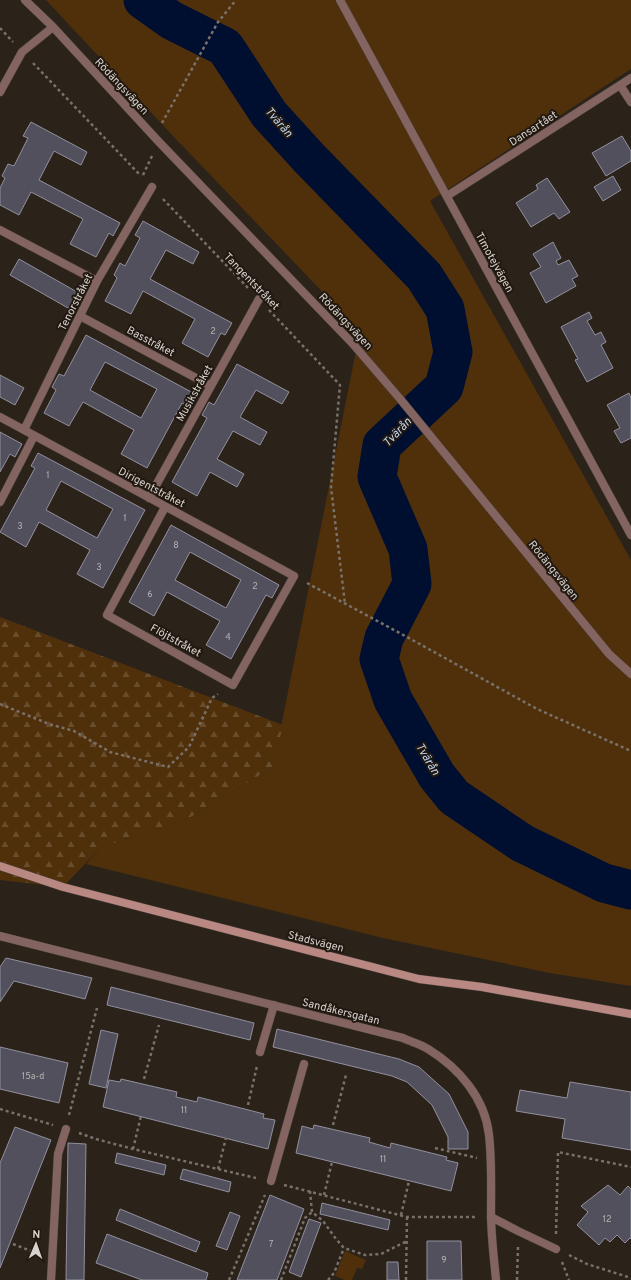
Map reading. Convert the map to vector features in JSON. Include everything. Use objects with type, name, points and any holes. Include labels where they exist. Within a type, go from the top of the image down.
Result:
[{"type":"main road","name":"Stadsvägen","points":[[0,866],[62,888],[419,979],[482,987],[631,1014]]},
{"type":"street","name":"Rödängsvägen","points":[[25,0],[53,27],[158,142],[353,344],[402,400],[609,654],[631,674]]},
{"type":"street","name":"Timotejvägen","points":[[340,0],[631,535]]},
{"type":"street","points":[[0,92],[22,52],[53,27]]},
{"type":"street","name":"Dansartået","points":[[447,196],[631,78]]},
{"type":"street","points":[[620,85],[631,102]]},
{"type":"street","name":"Tenorstråket","points":[[24,430],[97,281],[152,188]]},
{"type":"street","points":[[0,230],[97,281]]},
{"type":"street","name":"Musikstråket","points":[[149,498],[259,299]]},
{"type":"street","name":"Basstråket","points":[[80,316],[211,386]]},
{"type":"street","name":"Dirigentstråket","points":[[0,417],[294,576]]},
{"type":"street","points":[[0,502],[34,436]]},
{"type":"street","name":"Flöjtstråket","points":[[165,507],[107,615],[233,685]]},
{"type":"street","points":[[233,685],[294,576]]},
{"type":"street","name":"Sandåkersgatan","points":[[0,936],[403,1038],[427,1048],[448,1062],[465,1079],[482,1108],[489,1133],[491,1162],[491,1217],[496,1280]]},
{"type":"street","points":[[260,1052],[274,1005]]},
{"type":"street","points":[[271,1181],[304,1064]]},
{"type":"street","points":[[51,1280],[58,1154],[66,1129]]},
{"type":"street","points":[[491,1217],[556,1249]]},
{"type":"path","points":[[0,28],[142,177],[158,142],[162,124],[218,22],[236,0]]},
{"type":"path","name":"Tangentstråket","points":[[152,188],[340,384],[331,487],[346,604]]},
{"type":"path","points":[[294,576],[407,636],[537,709],[631,750]]},
{"type":"path","points":[[0,704],[49,724],[74,731],[110,752],[168,767],[189,747],[212,698],[233,685]]},
{"type":"path","points":[[0,1109],[66,1129],[97,1008]]},
{"type":"path","points":[[144,1079],[159,1025]]},
{"type":"path","points":[[248,1105],[260,1052]]},
{"type":"path","points":[[333,1125],[346,1075]]},
{"type":"path","points":[[133,1149],[141,1116]]},
{"type":"path","points":[[218,1168],[226,1138]]},
{"type":"path","points":[[435,1148],[491,1162]]},
{"type":"path","points":[[631,1167],[558,1152],[556,1249],[587,1264],[631,1278]]},
{"type":"path","points":[[324,1195],[332,1162]]},
{"type":"path","points":[[229,1280],[271,1181]]},
{"type":"path","points":[[401,1215],[409,1181]]},
{"type":"path","points":[[310,1191],[312,1212],[323,1221],[344,1248],[365,1255],[381,1254],[407,1241]]},
{"type":"path","points":[[281,1280],[305,1218],[312,1212]]},
{"type":"path","points":[[406,1280],[407,1217]]},
{"type":"path","points":[[517,1280],[518,1231]]},
{"type":"path","points":[[13,1244],[52,1259]]},
{"type":"path","points":[[328,1280],[334,1273],[344,1248]]},
{"type":"green space","points":[[46,0],[631,0],[631,69],[430,201],[631,560],[631,986],[550,973],[383,938],[86,864],[100,848],[189,818],[273,767],[360,331],[173,136]]},
{"type":"green space","points":[[0,617],[283,725],[273,767],[189,818],[100,848],[63,887],[0,880]]},
{"type":"green space","points":[[345,1251],[366,1260],[362,1269],[357,1268],[352,1280],[345,1280],[335,1276]]},
{"type":"building","points":[[31,122],[87,152],[81,165],[54,151],[39,180],[120,223],[113,236],[109,233],[96,257],[70,244],[83,219],[31,192],[19,215],[0,205],[0,188],[5,178],[2,176],[8,164],[14,166],[28,138],[23,136]]},
{"type":"building","points":[[622,136],[631,151],[631,161],[606,176],[592,153]]},
{"type":"building","points":[[613,176],[621,190],[603,201],[594,187]]},
{"type":"building","points":[[547,178],[570,212],[559,219],[554,213],[531,227],[516,203],[538,189],[536,185]]},
{"type":"building","points":[[143,221],[199,252],[193,264],[166,250],[150,279],[232,323],[225,335],[221,333],[208,357],[182,343],[195,319],[143,291],[131,314],[105,301],[117,278],[114,275],[120,263],[125,266],[140,238],[135,235]]},
{"type":"building","points":[[553,242],[561,258],[556,261],[558,265],[569,260],[578,276],[572,279],[576,286],[546,303],[530,273],[541,267],[533,254]]},
{"type":"building","points":[[19,259],[77,292],[68,308],[10,275]]},
{"type":"building","points":[[589,312],[592,318],[587,321],[595,335],[601,332],[606,342],[601,345],[613,368],[587,382],[575,360],[578,359],[561,327]]},
{"type":"building","points":[[86,335],[195,394],[188,406],[182,403],[147,468],[121,454],[134,430],[83,402],[69,426],[44,413],[56,390],[52,387],[59,374],[64,376]],"holes":[[[105,362],[157,389],[141,418],[90,390]]]},
{"type":"building","points":[[237,364],[289,392],[282,404],[256,390],[240,417],[267,432],[260,445],[233,431],[217,459],[244,474],[237,487],[210,472],[197,496],[172,482],[207,418],[202,415],[209,402],[214,405]]},
{"type":"building","points":[[0,375],[24,388],[15,405],[0,397]]},
{"type":"building","points":[[629,393],[631,398],[631,438],[621,443],[614,431],[620,428],[607,405]]},
{"type":"building","points":[[0,432],[22,444],[15,457],[10,454],[0,472]]},
{"type":"building","points":[[38,453],[145,510],[103,588],[77,574],[90,550],[39,522],[26,547],[0,532],[35,468],[31,466]],"holes":[[[61,481],[113,509],[97,538],[46,510]]]},
{"type":"building","points":[[171,525],[279,585],[272,598],[266,595],[231,659],[206,645],[220,621],[167,592],[154,616],[129,602]],"holes":[[[190,552],[241,580],[226,608],[175,580]]]},
{"type":"building","points":[[6,958],[92,978],[85,999],[14,981],[0,1002],[0,967]]},
{"type":"building","points":[[111,987],[254,1023],[250,1040],[107,1005]]},
{"type":"building","points":[[277,1029],[399,1059],[419,1067],[449,1094],[468,1132],[468,1149],[448,1149],[448,1137],[432,1105],[407,1082],[392,1076],[273,1047]]},
{"type":"building","points":[[101,1030],[118,1034],[106,1088],[89,1084]]},
{"type":"building","points":[[0,1047],[68,1063],[59,1103],[0,1089]]},
{"type":"building","points":[[121,1079],[177,1092],[176,1097],[197,1102],[198,1097],[264,1114],[263,1118],[275,1120],[268,1149],[103,1107],[109,1080],[120,1082]]},
{"type":"building","points":[[570,1082],[631,1092],[631,1150],[562,1138],[565,1119],[516,1111],[520,1090],[567,1098]]},
{"type":"building","points":[[314,1125],[370,1138],[369,1142],[390,1148],[391,1143],[447,1157],[446,1160],[458,1163],[451,1191],[296,1153],[302,1126],[313,1129]]},
{"type":"building","points":[[15,1127],[51,1140],[0,1268],[0,1163]]},
{"type":"building","points":[[68,1143],[86,1144],[84,1280],[66,1280]]},
{"type":"building","points":[[117,1153],[166,1165],[164,1175],[115,1163]]},
{"type":"building","points":[[183,1169],[231,1182],[229,1192],[180,1179]]},
{"type":"building","points":[[608,1185],[620,1195],[628,1186],[631,1189],[631,1239],[630,1238],[625,1243],[617,1235],[610,1242],[605,1238],[599,1245],[577,1225],[588,1212],[581,1206]]},
{"type":"building","points":[[270,1195],[304,1209],[277,1280],[237,1280]]},
{"type":"building","points":[[322,1203],[390,1220],[388,1230],[320,1214]]},
{"type":"building","points":[[120,1209],[200,1242],[196,1252],[116,1220]]},
{"type":"building","points":[[230,1212],[240,1216],[227,1250],[216,1246]]},
{"type":"building","points":[[309,1219],[321,1223],[301,1277],[289,1272]]},
{"type":"building","points":[[107,1234],[208,1273],[206,1280],[142,1280],[96,1263]]},
{"type":"building","points":[[427,1241],[461,1241],[462,1280],[427,1280]]},
{"type":"building","points":[[387,1262],[398,1262],[399,1280],[387,1280]]},
{"type":"waterway","name":"Tvärån","points":[[143,0],[171,20],[225,47],[269,114],[309,158],[424,276],[445,309],[453,352],[444,387],[382,445],[377,477],[408,549],[412,584],[384,638],[379,659],[393,700],[437,776],[454,797],[522,843],[604,883],[631,890]]}]
